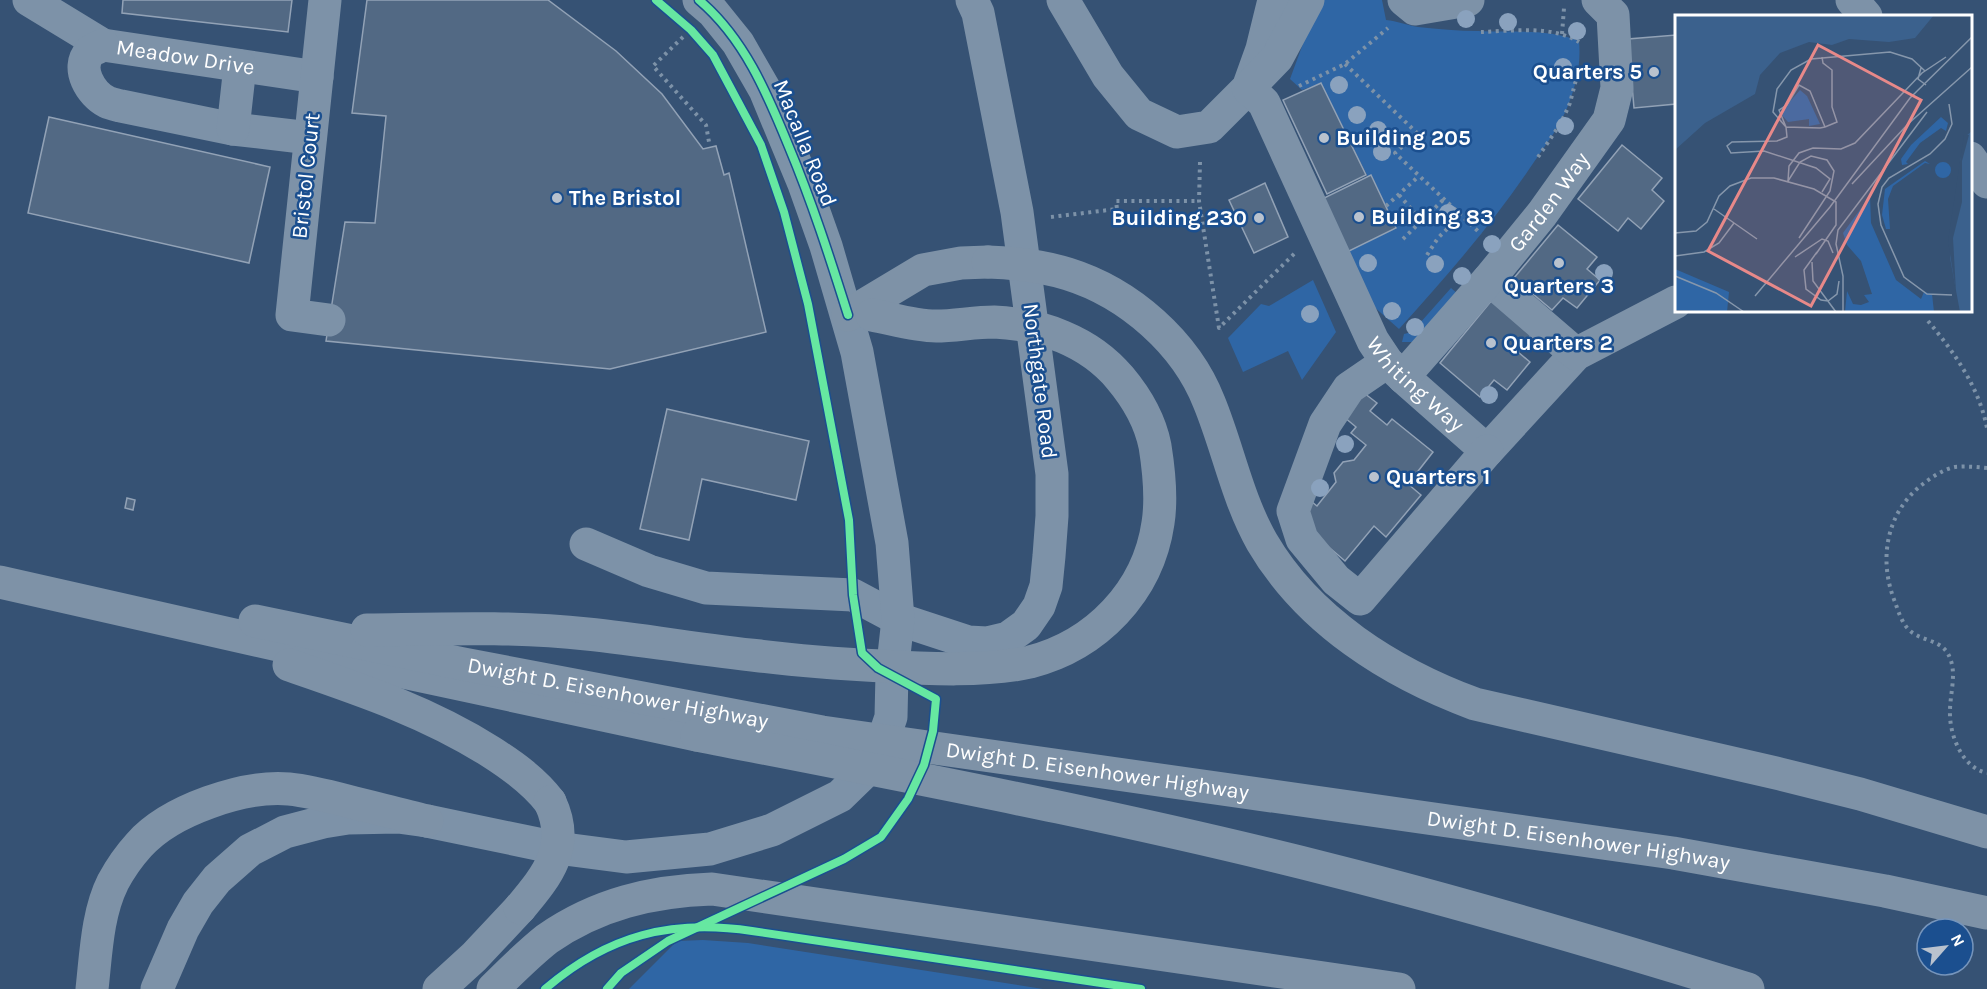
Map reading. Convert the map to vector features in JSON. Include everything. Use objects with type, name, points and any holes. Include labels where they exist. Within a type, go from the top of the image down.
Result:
[{"type":"highway","points":[[863,311],[924,270],[961,263],[988,261],[1041,267],[1070,275],[1096,286],[1141,313],[1177,348],[1195,374],[1208,400],[1246,508],[1262,542],[1297,590],[1346,634],[1397,669],[1448,694],[1475,704],[1860,794],[1987,832]]},
{"type":"highway","points":[[255,621],[363,630],[519,628],[830,663],[943,669],[1008,666],[1031,662],[1080,640],[1104,623],[1124,603],[1141,578],[1152,551],[1158,523],[1158,468],[1154,440],[1141,407],[1121,379],[1098,357],[1061,336],[1041,329],[993,322],[925,326],[863,311]]},
{"type":"highway","name":"Dwight D. Eisenhower Highway","points":[[0,565],[255,621],[832,734],[1663,852],[1873,889],[1987,914]]},
{"type":"highway","name":"Dwight D. Eisenhower Highway","points":[[0,582],[697,735],[1145,826],[1312,865],[1547,928],[1748,989]]},
{"type":"highway","points":[[83,602],[255,654],[386,700],[425,716],[476,743],[513,767],[540,789],[556,815],[559,830],[555,856],[541,882],[520,908],[474,957],[439,989]]},
{"type":"highway","points":[[92,989],[101,919],[112,883],[140,843],[193,809],[241,793],[266,789],[288,789],[427,820]]},
{"type":"highway","points":[[493,989],[546,940],[589,915],[645,896],[676,890],[712,889],[1399,989]]},
{"type":"street","name":"Meadow Drive","points":[[29,0],[103,45],[317,77]]},
{"type":"street","name":"Bristol Court","points":[[325,0],[292,315],[329,320]]},
{"type":"street","name":"Macalla Road","points":[[157,989],[183,929],[198,903],[217,879],[250,850],[285,832],[323,822],[371,816],[399,817],[427,820],[558,848],[626,857],[710,849],[772,830],[840,796],[876,761],[891,717],[892,674],[898,619],[892,543],[865,389],[863,311],[808,194],[765,90],[733,36],[713,12],[699,0]]},
{"type":"street","name":"Northgate Road","points":[[586,544],[649,571],[706,588],[853,595],[898,619],[968,642],[987,643],[1008,638],[1026,625],[1039,606],[1046,586],[1052,516],[1052,474],[1017,212],[978,13],[972,0]]},
{"type":"street","points":[[1064,0],[1108,76],[1139,114],[1178,132],[1209,127],[1256,96],[1308,0]]},
{"type":"street","points":[[1256,96],[1262,49],[1274,0]]},
{"type":"street","points":[[1401,10],[1468,0]]},
{"type":"street","name":"Garden Way","points":[[1487,451],[1360,599],[1336,579],[1302,539],[1293,511],[1325,424],[1349,387],[1395,369],[1489,279],[1542,214],[1609,120],[1617,88],[1613,15],[1598,0]]},
{"type":"street","points":[[1852,0],[1865,15]]},
{"type":"street","points":[[103,45],[89,53],[84,65],[85,78],[93,91],[106,101],[233,129],[310,138]]},
{"type":"street","points":[[233,129],[240,66]]},
{"type":"street","name":"Whiting Way","points":[[1256,96],[1324,234],[1373,341],[1395,369],[1487,451],[1576,354],[1675,303]]},
{"type":"street","points":[[1972,160],[1987,182]]},
{"type":"street","points":[[1489,279],[1576,354]]},
{"type":"path","points":[[1562,34],[1565,0]]},
{"type":"path","points":[[1256,96],[1345,64],[1401,10]]},
{"type":"path","points":[[1480,32],[1534,31],[1562,34],[1579,41],[1580,51]]},
{"type":"path","points":[[683,37],[653,66],[705,125],[709,142]]},
{"type":"path","points":[[1536,160],[1561,123],[1570,103],[1581,62]]},
{"type":"path","points":[[1345,64],[1417,133],[1395,153],[1481,234]]},
{"type":"path","points":[[1209,127],[1200,147],[1199,201],[1219,328],[1304,244],[1324,234]]},
{"type":"path","points":[[1386,206],[1419,176]]},
{"type":"path","points":[[1399,195],[1422,221]]},
{"type":"path","points":[[1403,240],[1444,199]]},
{"type":"path","points":[[1051,217],[1117,209],[1116,201],[1199,201]]},
{"type":"path","points":[[1427,255],[1438,238],[1461,215]]},
{"type":"path","points":[[1474,242],[1488,225]]},
{"type":"path","points":[[1928,321],[1950,347],[1979,398],[1987,428]]},
{"type":"path","points":[[1987,468],[1953,467],[1932,477],[1917,489],[1901,506],[1890,528],[1886,552],[1886,578],[1903,622],[1912,633],[1938,643],[1946,649],[1950,657],[1953,667],[1949,714],[1961,752],[1970,764],[1987,773]]},
{"type":"shaded area","points":[[1319,0],[1382,0],[1386,20],[1418,27],[1554,34],[1579,41],[1579,65],[1574,88],[1566,111],[1553,134],[1486,227],[1399,329],[1372,305],[1345,253],[1396,228],[1372,176],[1368,177],[1321,83],[1302,90],[1290,79]]},
{"type":"shaded area","points":[[1313,280],[1336,332],[1302,380],[1288,351],[1243,372],[1228,338],[1261,304],[1269,306]]},
{"type":"shaded area","points":[[1451,288],[1459,295],[1416,342],[1402,342],[1404,334],[1412,332]]},
{"type":"shaded area","points":[[677,941],[748,943],[1043,989],[629,989]]},
{"type":"building","points":[[123,0],[292,0],[288,32],[122,13]]},
{"type":"building","name":"The Bristol","points":[[367,0],[548,0],[616,51],[662,94],[703,149],[716,146],[724,175],[729,173],[766,332],[610,369],[326,341],[345,222],[375,223],[386,116],[352,113]]},
{"type":"building","name":"Quarters 5","points":[[1675,35],[1675,104],[1634,108],[1628,39]]},
{"type":"building","name":"Building 205","points":[[1321,83],[1366,175],[1327,194],[1283,100]]},
{"type":"building","points":[[49,117],[270,167],[249,263],[28,213]]},
{"type":"building","points":[[1622,145],[1662,178],[1652,190],[1664,201],[1641,229],[1628,218],[1618,231],[1578,199]]},
{"type":"building","name":"Building 83","points":[[1371,175],[1396,228],[1345,253],[1320,200]]},
{"type":"building","name":"Building 230","points":[[1265,183],[1288,237],[1254,253],[1229,200]]},
{"type":"building","name":"Quarters 3","points":[[1558,225],[1597,257],[1587,269],[1600,280],[1577,308],[1563,298],[1552,310],[1514,278]]},
{"type":"building","name":"Quarters 2","points":[[1492,300],[1532,334],[1518,352],[1530,362],[1507,390],[1494,380],[1480,397],[1440,363]]},
{"type":"building","name":"Quarters 1","points":[[1364,393],[1377,403],[1370,411],[1387,425],[1392,419],[1433,452],[1408,484],[1421,495],[1386,537],[1374,526],[1345,561],[1304,526],[1312,502],[1317,506],[1336,482],[1334,473],[1343,462],[1354,460],[1366,445],[1351,433],[1356,427],[1344,417]]},
{"type":"building","points":[[667,409],[809,441],[796,500],[702,479],[689,540],[640,529]]},
{"type":"building","points":[[127,498],[135,500],[133,510],[125,508]]},
{"type":"cycle path","points":[[607,989],[621,973],[668,941],[844,859],[881,837],[908,799],[924,765],[933,731],[936,699],[878,668],[862,653],[853,595],[849,520],[808,304],[784,212],[761,145],[713,55],[691,30],[656,0]]},
{"type":"cycle path","points":[[699,0],[729,31],[763,87],[805,188],[848,315]]},
{"type":"cycle path","points":[[545,989],[593,955],[617,944],[642,935],[694,927],[752,931],[1141,989]]},
{"type":"place","name":"Quarters 5","points":[[1654,72]]},
{"type":"place","name":"Building 205","points":[[1324,138]]},
{"type":"place","name":"The Bristol","points":[[557,198]]},
{"type":"place","name":"Building 83","points":[[1359,217]]},
{"type":"place","name":"Building 230","points":[[1259,218]]},
{"type":"place","name":"Quarters 3","points":[[1559,263]]},
{"type":"place","name":"Quarters 2","points":[[1491,343]]},
{"type":"place","name":"Quarters 1","points":[[1374,477]]}]
